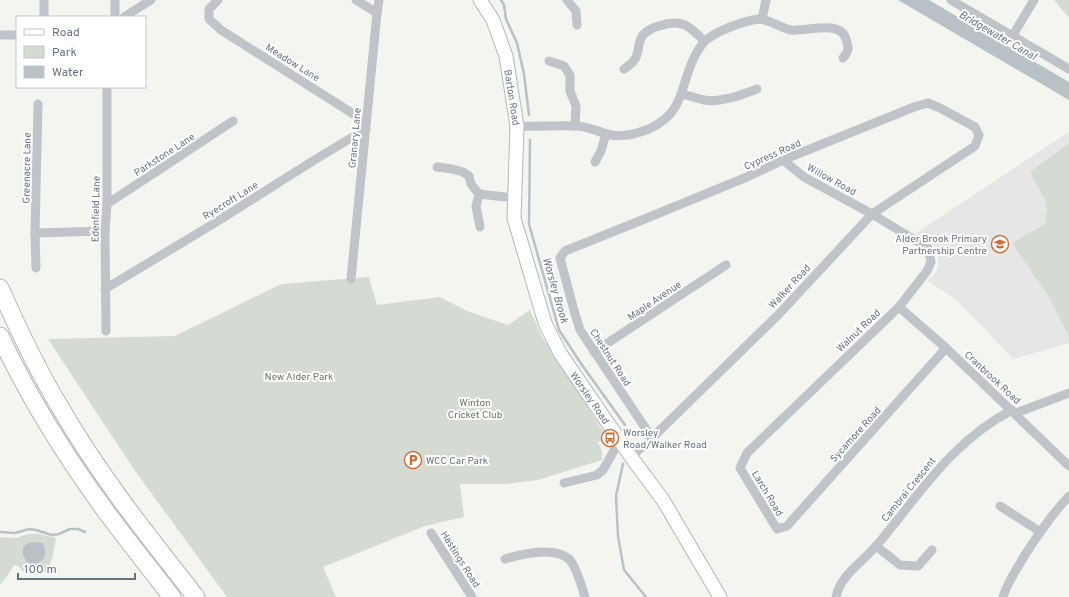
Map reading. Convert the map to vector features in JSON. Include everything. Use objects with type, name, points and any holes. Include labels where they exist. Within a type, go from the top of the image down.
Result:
[{"type":"highway","points":[[0,288],[44,380],[77,434],[124,504],[196,597]]},
{"type":"highway","points":[[0,336],[49,427],[77,471],[106,513],[172,597]]},
{"type":"main road","name":"Barton Road","points":[[480,0],[493,20],[506,56],[517,126],[514,199]]},
{"type":"main road","name":"Worsley Road","points":[[514,199],[514,218],[545,323],[560,353],[631,457],[663,500],[716,596]]},
{"type":"street","points":[[44,0],[44,16]]},
{"type":"street","points":[[115,0],[115,16]]},
{"type":"street","points":[[126,16],[151,0]]},
{"type":"street","name":"Meadow Lane","points":[[218,0],[209,9],[209,19],[221,30],[366,125]]},
{"type":"street","points":[[356,0],[377,13]]},
{"type":"street","name":"Granary Lane","points":[[351,279],[379,0]]},
{"type":"street","points":[[567,0],[576,11],[577,25]]},
{"type":"street","points":[[762,19],[766,0]]},
{"type":"street","points":[[952,0],[1069,69]]},
{"type":"street","points":[[1013,36],[1034,0]]},
{"type":"street","points":[[517,126],[589,127],[606,134],[631,135],[649,129],[667,117],[675,108],[682,94],[695,56],[704,41],[727,29],[753,20],[762,19],[790,30],[805,30],[823,27],[840,30],[845,36],[849,46],[844,58]]},
{"type":"street","points":[[624,70],[635,59],[638,52],[639,42],[643,35],[655,27],[675,22],[684,24],[704,41]]},
{"type":"street","points":[[0,35],[16,35]]},
{"type":"street","points":[[549,61],[564,66],[570,75],[570,91],[576,106],[575,126]]},
{"type":"street","name":"Edenfield Lane","points":[[106,331],[105,231],[107,204],[107,88]]},
{"type":"street","points":[[682,94],[704,100],[718,100],[732,98],[757,89]]},
{"type":"street","name":"Cypress Road","points":[[560,258],[565,251],[747,177],[783,160],[914,107],[928,103],[975,127],[979,135],[975,146]]},
{"type":"street","name":"Greenacre Lane","points":[[36,268],[35,233],[38,104]]},
{"type":"street","name":"Parkstone Lane","points":[[107,204],[234,121]]},
{"type":"street","name":"Ryecroft Lane","points":[[105,289],[213,224],[316,159],[366,125]]},
{"type":"street","points":[[595,162],[606,134]]},
{"type":"street","name":"Walker Road","points":[[631,457],[779,314],[872,214],[975,146]]},
{"type":"street","name":"Willow Road","points":[[783,160],[804,177],[872,214]]},
{"type":"street","points":[[437,167],[464,172],[469,176],[472,184],[479,194],[514,199]]},
{"type":"street","points":[[479,194],[476,206],[480,226]]},
{"type":"street","name":"Walnut Road","points":[[740,468],[747,453],[899,307],[928,271],[931,262],[928,248],[872,214]]},
{"type":"street","points":[[35,233],[105,231]]},
{"type":"street","name":"Chestnut Road","points":[[560,258],[580,330],[652,438]]},
{"type":"street","name":"Maple Avenue","points":[[594,352],[726,265]]},
{"type":"street","name":"Cranbrook Road","points":[[899,307],[946,348],[1069,466]]},
{"type":"street","name":"Sycamore Road","points":[[777,529],[787,526],[946,348]]},
{"type":"street","name":"Cambrai Crescent","points":[[836,597],[840,584],[851,570],[876,546],[944,462],[980,429],[995,419],[1069,393]]},
{"type":"street","points":[[564,484],[597,475],[603,470],[620,440]]},
{"type":"street","name":"Larch Road","points":[[740,468],[777,529]]},
{"type":"street","points":[[1003,597],[1015,571],[1039,531],[1069,496]]},
{"type":"street","points":[[1000,506],[1039,531]]},
{"type":"street","name":"Hastings Road","points":[[431,533],[472,597]]},
{"type":"street","points":[[876,546],[900,564],[918,566],[932,550]]},
{"type":"street","points":[[505,559],[522,554],[548,552],[562,554],[570,560],[586,597]]},
{"type":"shaded area","name":"Alder Brook Primary Partnership Centre","points":[[1069,132],[1069,343],[1013,359],[954,298],[928,281],[938,269],[938,257],[934,247],[929,241],[915,234]]},
{"type":"green space","points":[[1054,0],[1069,0],[1069,18]]},
{"type":"green space","points":[[1069,143],[1069,337],[1051,300],[1012,243],[1045,224],[1047,211],[1045,200],[1030,172]]},
{"type":"green space","points":[[369,277],[377,305],[440,297],[467,311],[508,325],[530,310],[543,339],[556,356],[607,438],[598,442],[602,451],[602,460],[538,480],[506,484],[460,484],[464,517],[425,526],[323,567],[336,597],[227,597],[133,468],[48,339],[175,336],[281,284]]},
{"type":"green space","points":[[28,534],[40,534],[56,538],[52,559],[47,571],[37,574],[28,574],[14,565],[0,585],[0,537],[16,538]]},
{"type":"water","points":[[898,0],[929,0],[1069,82],[1069,100]]},
{"type":"water","points":[[28,543],[43,543],[45,552],[43,559],[37,563],[27,562],[23,555],[23,547]]},
{"type":"waterway","name":"Worsley Brook","points":[[501,0],[504,5],[506,19],[517,43],[524,74],[529,115]]},
{"type":"waterway","name":"Worsley Brook","points":[[530,140],[529,224],[559,330],[625,425]]},
{"type":"waterway","name":"Worsley Brook","points":[[623,464],[616,496],[618,536],[624,570],[646,597]]},
{"type":"waterway","points":[[0,532],[15,533],[29,529],[52,535],[59,534],[70,529],[78,529],[85,532]]},
{"type":"place","name":"Alder Brook Primary Partnership Centre","points":[[1000,244]]},
{"type":"place","name":"Worsley Road/Walker Road","points":[[610,438]]},
{"type":"place","name":"WCC Car Park","points":[[413,460]]},
{"type":"water label","name":"Bridgewater Canal","points":[[998,35]]},
{"type":"park label","name":"New Alder Park","points":[[299,376]]},
{"type":"park label","name":"Winton Cricket Club","points":[[475,408]]}]
